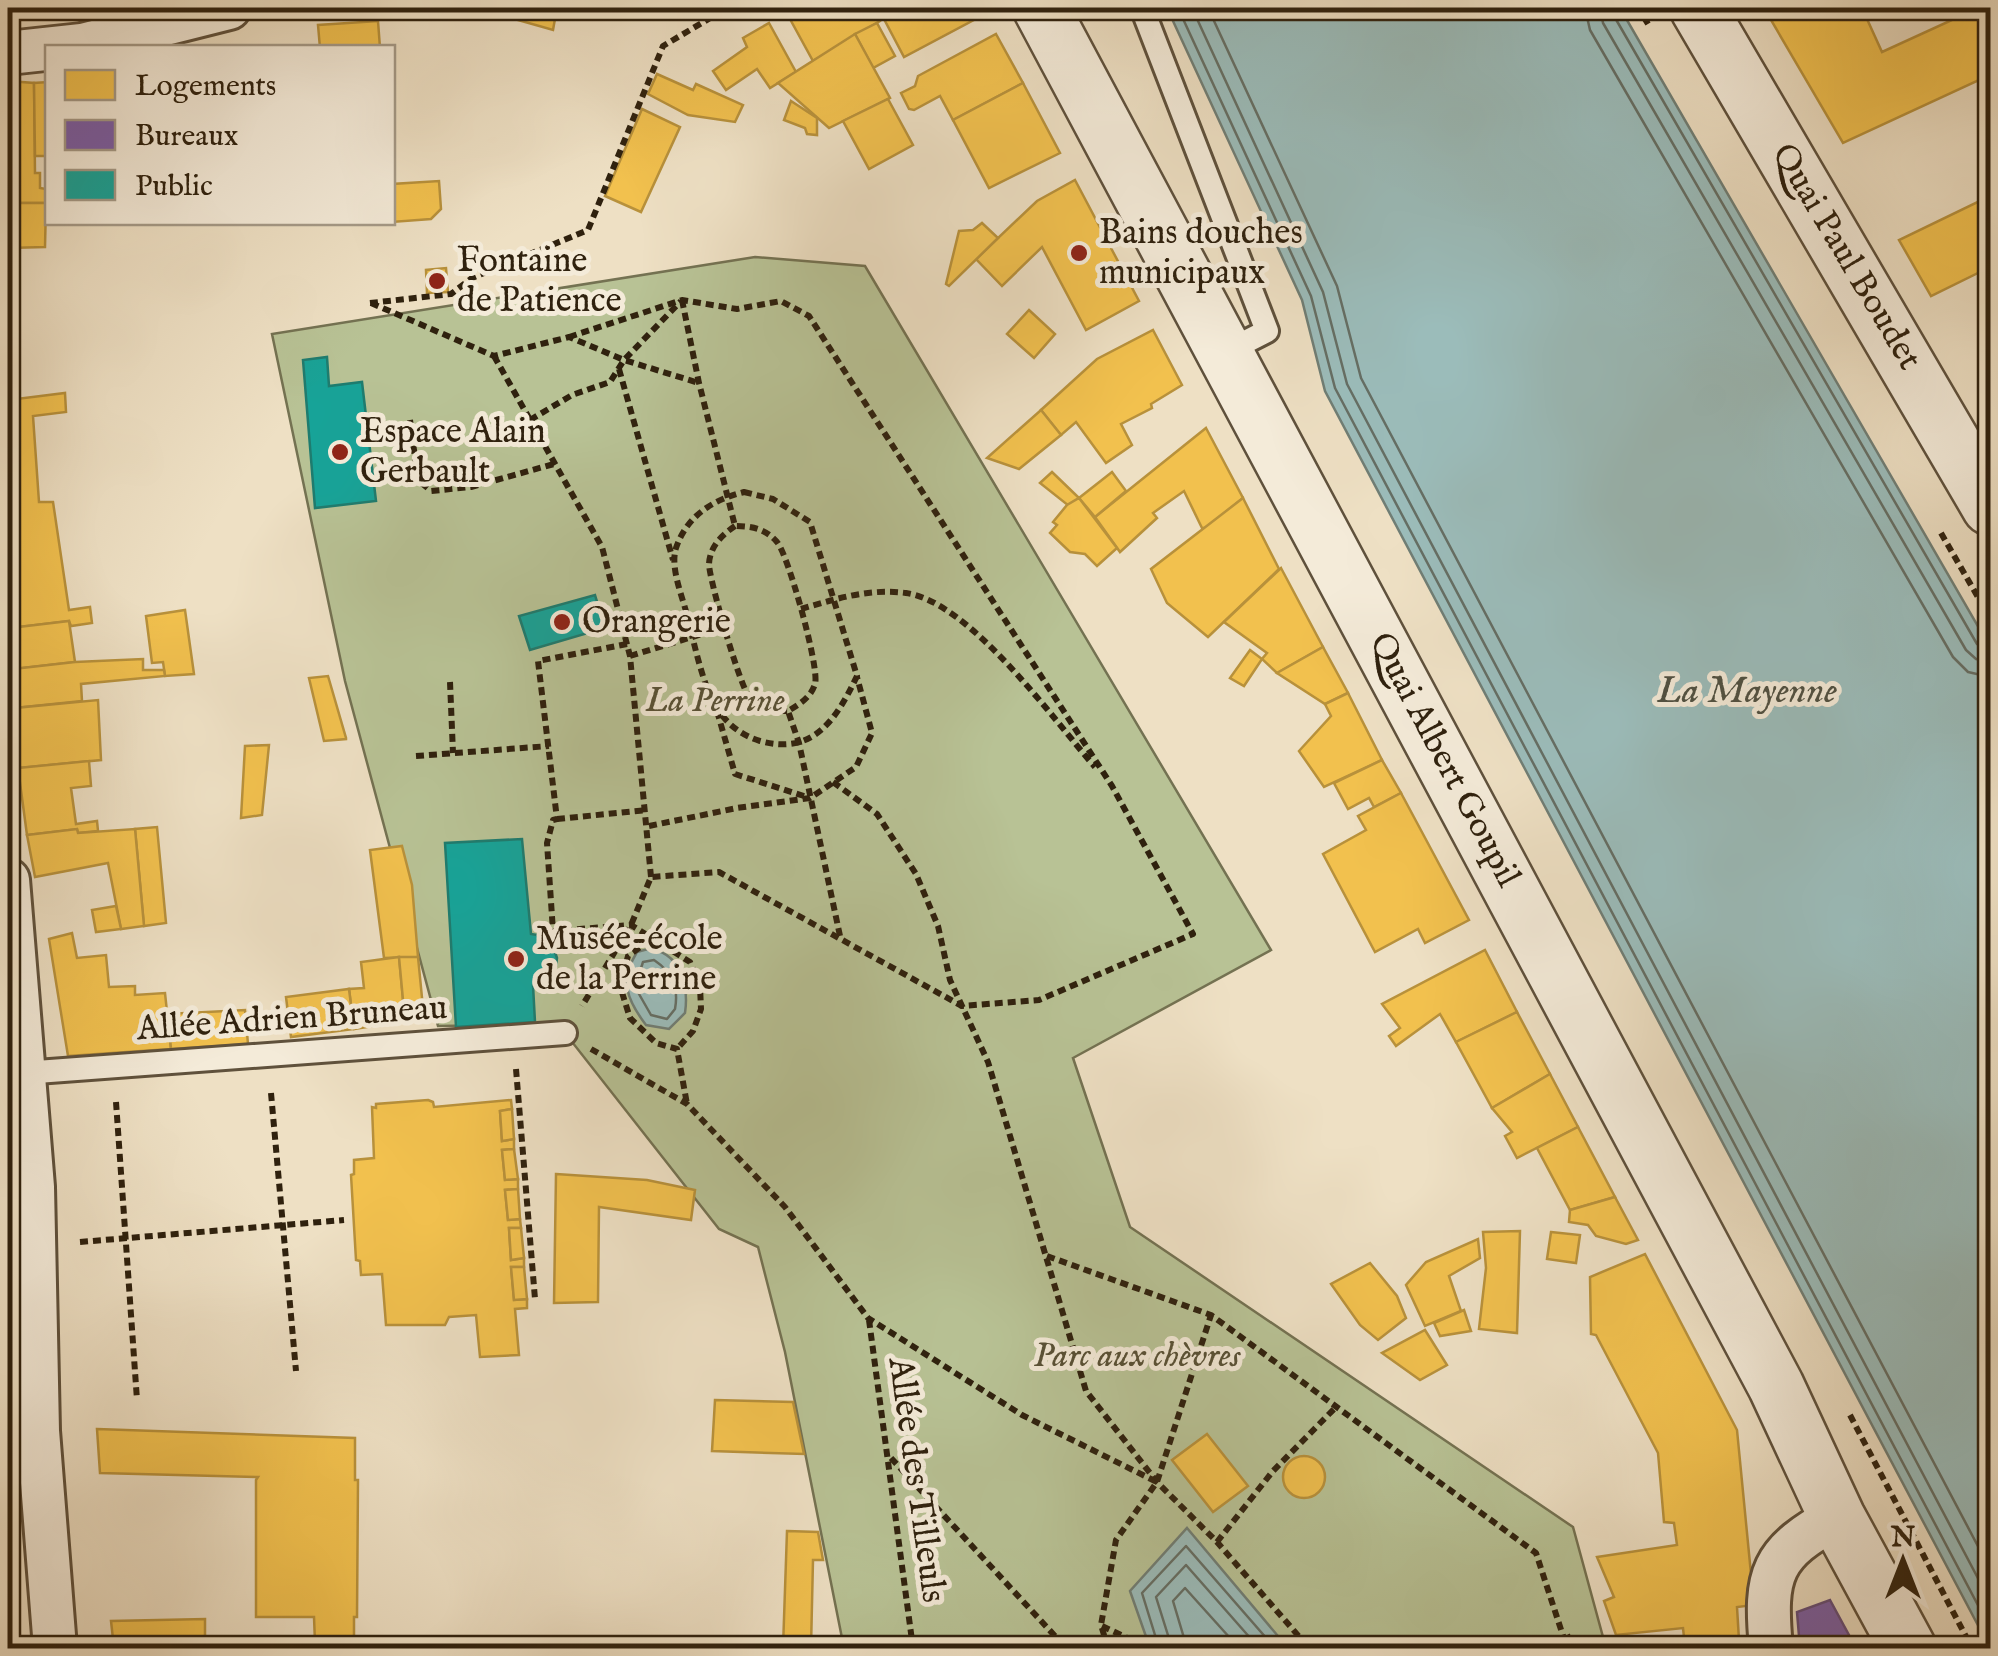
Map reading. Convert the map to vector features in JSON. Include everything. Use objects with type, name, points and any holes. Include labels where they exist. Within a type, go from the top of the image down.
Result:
[{"type":"street","points":[[82,45],[229,8]]},
{"type":"street","name":"Quai Albert Goupil","points":[[1041,8],[1776,1386],[1837,1517],[1908,1648]]},
{"type":"street","name":"Quai Paul Boudet","points":[[1698,8],[1990,507]]},
{"type":"street","points":[[8,52],[45,48]]},
{"type":"street","points":[[8,880],[33,1187],[38,1431],[56,1648]]},
{"type":"street","points":[[1771,1648],[1768,1612],[1777,1563],[1791,1544],[1837,1517]]},
{"type":"lane","points":[[1142,8],[1266,331],[1226,352]]},
{"type":"lane","name":"Allée Adrien Bruneau","points":[[23,1073],[565,1034]]},
{"type":"path","points":[[652,877],[719,872],[962,1006],[1039,1000],[1192,934],[1112,786],[808,316],[781,301],[737,309],[682,300],[569,337],[494,356],[370,303],[451,294],[472,278],[588,230],[663,46],[728,8]]},
{"type":"path","points":[[530,420],[572,395],[610,382],[624,360],[682,300]]},
{"type":"path","points":[[682,300],[698,383],[735,526]]},
{"type":"path","points":[[569,337],[624,360],[698,383]]},
{"type":"path","points":[[494,356],[602,547],[630,656],[649,826],[652,877],[631,925],[565,1034],[688,1104],[785,1207],[868,1318],[1022,1414],[1157,1482]]},
{"type":"path","points":[[619,369],[734,774],[810,798]]},
{"type":"path","points":[[410,420],[418,480],[432,490],[471,488],[555,464]]},
{"type":"path","points":[[649,826],[810,798],[856,767],[872,733],[810,522],[760,494],[728,496],[698,513],[677,546],[674,561]]},
{"type":"path","points":[[735,526],[767,532],[783,549],[817,680],[807,698],[788,711],[776,711],[751,700],[744,690],[725,627],[709,566],[716,544],[735,526]]},
{"type":"path","points":[[800,609],[869,592],[907,593],[949,611],[986,642],[1112,786]]},
{"type":"path","points":[[630,656],[725,627]]},
{"type":"path","points":[[557,819],[538,661],[627,644]]},
{"type":"path","points":[[716,708],[748,738],[783,746],[799,743],[832,720],[843,707],[857,676]]},
{"type":"path","points":[[450,682],[453,753]]},
{"type":"path","points":[[788,711],[799,743],[840,937]]},
{"type":"path","points":[[416,756],[549,746]]},
{"type":"path","points":[[834,782],[877,814],[898,842],[938,926],[950,980],[988,1062],[1086,1391],[1157,1482],[1217,1542],[1309,1648]]},
{"type":"path","points":[[647,810],[552,820],[547,843],[553,931],[631,925],[690,962],[700,986],[701,1009],[693,1031],[678,1049]]},
{"type":"path","points":[[650,940],[628,956],[620,986],[630,1018],[656,1043],[678,1049]]},
{"type":"path","points":[[513,1038],[535,1298]]},
{"type":"path","points":[[678,1049],[688,1104]]},
{"type":"path","points":[[271,1094],[296,1371]]},
{"type":"path","points":[[116,1102],[137,1400]]},
{"type":"path","points":[[85,1242],[344,1220]]},
{"type":"path","points":[[1046,1255],[1210,1315],[1536,1554],[1571,1648]]},
{"type":"path","points":[[1108,1648],[1101,1625],[1116,1540],[1157,1482],[1210,1315]]},
{"type":"path","name":"Allée des Tilleuls","points":[[868,1318],[913,1648]]},
{"type":"path","points":[[1217,1542],[1274,1470],[1336,1408]]},
{"type":"path","points":[[888,1456],[1066,1648]]},
{"type":"path","points":[[1101,1625],[1140,1648]]},
{"type":"green space","name":"La Perrine","points":[[755,257],[865,266],[1271,950],[1073,1058],[1130,1227],[1573,1527],[1606,1648],[844,1648],[785,1352],[758,1247],[719,1229],[565,1033],[570,1024],[438,1026],[345,681],[272,334]]},
{"type":"water","name":"La Mayenne","points":[[1167,8],[1620,8],[1990,647],[1990,1648],[1325,391],[1302,300]]},
{"type":"water","points":[[648,949],[668,956],[683,981],[685,1013],[669,1029],[646,1025],[628,990],[631,962],[637,952]]},
{"type":"water","points":[[1187,1528],[1288,1648],[1150,1648],[1130,1591]]},
{"type":"building: Logements","points":[[84,8],[106,8],[108,19],[86,21]]},
{"type":"building: Logements","points":[[498,8],[557,8],[553,30],[497,14]]},
{"type":"building: Logements","points":[[784,8],[874,8],[880,21],[813,61]]},
{"type":"building: Logements","points":[[905,8],[981,8],[985,14],[904,57],[884,19]]},
{"type":"building: Logements","points":[[1764,8],[1862,8],[1882,52],[1978,8],[1990,8],[1990,75],[1843,143]]},
{"type":"building: Logements","points":[[378,21],[380,45],[320,45],[318,25]]},
{"type":"building: Logements","points":[[769,23],[796,72],[770,88],[757,69],[726,90],[713,71],[747,47],[743,38]]},
{"type":"building: Logements","points":[[877,23],[895,56],[873,68],[855,34]]},
{"type":"building: Logements","points":[[855,34],[890,98],[829,128],[778,83]]},
{"type":"building: Logements","points":[[996,34],[1023,83],[953,120],[940,96],[909,109],[901,93],[915,86],[918,76]]},
{"type":"building: Logements","points":[[657,74],[693,90],[696,84],[743,105],[735,122],[688,115],[648,94]]},
{"type":"building: Logements","points":[[8,81],[34,83],[35,173],[40,173],[45,203],[8,203]]},
{"type":"building: Logements","points":[[45,82],[45,156],[35,156],[34,83]]},
{"type":"building: Logements","points":[[1023,83],[1060,153],[989,188],[953,120]]},
{"type":"building: Logements","points":[[888,99],[913,145],[869,169],[843,121]]},
{"type":"building: Logements","points":[[791,101],[817,118],[817,135],[807,134],[805,128],[784,120]]},
{"type":"building: Logements","points":[[642,109],[680,127],[641,212],[605,196]]},
{"type":"building: Logements","name":"Bains douches municipaux","points":[[1075,180],[1139,301],[1086,330],[1042,247],[1002,286],[976,259],[1037,201]]},
{"type":"building: Logements","points":[[439,181],[441,209],[431,219],[395,222],[395,184]]},
{"type":"building: Logements","points":[[1990,196],[1990,267],[1931,296],[1899,240]]},
{"type":"building: Logements","points":[[8,203],[45,203],[45,247],[8,248]]},
{"type":"building: Logements","points":[[982,223],[998,238],[949,286],[946,284],[959,231],[973,230]]},
{"type":"building: Logements","name":"Fontaine de Patience","points":[[446,268],[448,292],[427,293],[426,270]]},
{"type":"building: Logements","points":[[1029,310],[1055,334],[1034,358],[1007,334]]},
{"type":"building: Logements","points":[[1153,330],[1182,385],[1151,404],[1152,408],[1121,424],[1132,445],[1106,463],[1076,422],[1061,435],[1041,410],[1097,359]]},
{"type":"building: Logements","points":[[65,393],[66,412],[33,416],[39,502],[53,502],[69,610],[90,607],[92,623],[71,626],[69,621],[10,628],[8,400]]},
{"type":"building: Logements","points":[[1041,410],[1061,435],[1019,469],[987,458]]},
{"type":"building: Logements","points":[[1206,428],[1243,498],[1202,528],[1184,491],[1153,513],[1157,518],[1120,552],[1095,517]]},
{"type":"building: Logements","points":[[1052,472],[1079,498],[1069,506],[1040,483]]},
{"type":"building: Logements","points":[[1112,472],[1126,491],[1095,517],[1079,498]]},
{"type":"building: Logements","points":[[1079,498],[1117,548],[1097,566],[1085,554],[1070,552],[1050,533],[1057,525],[1053,522],[1067,505]]},
{"type":"building: Logements","points":[[1243,498],[1279,569],[1208,637],[1167,603],[1151,569]]},
{"type":"building: Logements","points":[[1281,568],[1323,647],[1277,673],[1262,659],[1267,653],[1224,622]]},
{"type":"building: Logements","points":[[185,610],[194,674],[165,676],[163,662],[152,663],[146,616]]},
{"type":"building: Logements","points":[[69,621],[75,662],[13,669],[10,628]]},
{"type":"building: Logements","points":[[1323,647],[1348,693],[1325,704],[1277,673]]},
{"type":"building: Logements","points":[[1250,650],[1262,659],[1244,686],[1230,678]]},
{"type":"building: Logements","points":[[143,659],[143,670],[164,670],[165,676],[81,684],[82,701],[15,708],[13,669]]},
{"type":"building: Logements","points":[[328,676],[346,739],[324,741],[309,678]]},
{"type":"building: Logements","points":[[1348,693],[1382,760],[1324,787],[1299,751],[1331,716],[1325,704]]},
{"type":"building: Logements","points":[[98,700],[101,760],[18,768],[15,708]]},
{"type":"building: Logements","points":[[269,745],[262,815],[241,818],[245,746]]},
{"type":"building: Logements","points":[[1382,760],[1401,793],[1374,807],[1369,798],[1348,809],[1334,783]]},
{"type":"building: Logements","points":[[89,761],[91,786],[71,788],[76,824],[97,821],[98,831],[78,833],[77,829],[27,835],[18,768]]},
{"type":"building: Logements","points":[[1401,793],[1469,920],[1425,943],[1418,929],[1375,952],[1323,854],[1366,830],[1358,816]]},
{"type":"building: Logements","points":[[157,827],[166,923],[144,926],[135,829]]},
{"type":"building: Logements","points":[[77,829],[78,833],[135,829],[144,926],[121,929],[108,863],[35,877],[27,835]]},
{"type":"building: Logements","points":[[402,846],[412,885],[418,957],[384,958],[370,850]]},
{"type":"building: Logements","points":[[116,906],[121,929],[96,932],[92,910]]},
{"type":"building: Logements","points":[[72,933],[77,958],[106,955],[109,987],[135,986],[135,995],[165,993],[171,1049],[68,1056],[49,939]]},
{"type":"building: Logements","points":[[1485,950],[1517,1012],[1456,1042],[1440,1014],[1396,1046],[1389,1036],[1400,1028],[1382,1004]]},
{"type":"building: Logements","points":[[399,957],[405,1021],[354,1029],[349,989],[364,988],[361,962]]},
{"type":"building: Logements","points":[[399,957],[418,957],[424,1018],[405,1021]]},
{"type":"building: Logements","points":[[349,989],[354,1029],[291,1037],[286,997]]},
{"type":"building: Logements","points":[[245,1010],[248,1044],[171,1049],[168,1014]]},
{"type":"building: Logements","points":[[1517,1012],[1550,1074],[1492,1108],[1456,1042]]},
{"type":"building: Logements","points":[[1550,1074],[1578,1127],[1517,1158],[1505,1136],[1512,1132],[1492,1108]]},
{"type":"building: Logements","points":[[428,1100],[434,1107],[511,1100],[512,1109],[500,1111],[502,1141],[514,1139],[514,1149],[502,1150],[505,1180],[518,1179],[518,1189],[505,1190],[508,1220],[520,1219],[521,1228],[509,1228],[511,1260],[524,1258],[524,1267],[511,1267],[514,1300],[527,1299],[527,1308],[515,1309],[519,1355],[480,1357],[476,1315],[449,1317],[445,1325],[386,1325],[382,1274],[361,1275],[360,1261],[356,1260],[351,1175],[354,1160],[374,1158],[372,1107]]},
{"type":"building: Logements","points":[[512,1109],[514,1139],[502,1141],[500,1111]]},
{"type":"building: Logements","points":[[1578,1127],[1615,1197],[1570,1210],[1537,1148]]},
{"type":"building: Logements","points":[[514,1149],[518,1179],[505,1180],[502,1150]]},
{"type":"building: Logements","points":[[556,1174],[647,1180],[695,1190],[691,1220],[599,1207],[598,1302],[554,1303]]},
{"type":"building: Logements","points":[[518,1189],[520,1219],[508,1220],[505,1190]]},
{"type":"building: Logements","points":[[1615,1197],[1638,1240],[1626,1244],[1596,1236],[1588,1225],[1569,1222],[1570,1210]]},
{"type":"building: Logements","points":[[509,1228],[521,1228],[524,1258],[511,1260]]},
{"type":"building: Logements","points":[[1520,1231],[1517,1333],[1479,1329],[1486,1268],[1483,1232]]},
{"type":"building: Logements","points":[[1551,1232],[1580,1235],[1576,1263],[1547,1259]]},
{"type":"building: Logements","points":[[1478,1239],[1480,1258],[1449,1276],[1461,1311],[1425,1326],[1406,1285],[1426,1262]]},
{"type":"building: Logements","points":[[1645,1254],[1737,1430],[1754,1605],[1737,1607],[1739,1640],[1685,1646],[1683,1628],[1616,1635],[1604,1601],[1614,1597],[1597,1557],[1677,1545],[1674,1523],[1664,1522],[1658,1453],[1596,1335],[1591,1334],[1590,1277]]},
{"type":"building: Logements","points":[[1370,1263],[1397,1296],[1406,1318],[1378,1340],[1360,1325],[1331,1284]]},
{"type":"building: Logements","points":[[511,1267],[524,1267],[527,1299],[514,1300]]},
{"type":"building: Logements","points":[[1464,1310],[1471,1331],[1440,1336],[1434,1323]]},
{"type":"building: Logements","points":[[1425,1330],[1447,1365],[1420,1380],[1382,1353]]},
{"type":"building: Logements","points":[[715,1400],[793,1402],[804,1454],[712,1451]]},
{"type":"building: Logements","points":[[97,1429],[355,1438],[358,1480],[354,1643],[315,1643],[314,1617],[256,1617],[258,1477],[100,1473]]},
{"type":"building: Logements","points":[[1207,1434],[1248,1486],[1213,1512],[1172,1460]]},
{"type":"building: Logements","points":[[1304,1456],[1319,1462],[1325,1477],[1319,1492],[1304,1498],[1289,1492],[1283,1477],[1289,1462]]},
{"type":"building: Logements","points":[[787,1531],[818,1532],[823,1560],[813,1560],[811,1648],[783,1648]]},
{"type":"building: Logements","points":[[205,1619],[205,1648],[114,1648],[111,1621]]},
{"type":"building: Bureaux","points":[[1830,1600],[1856,1648],[1800,1648],[1797,1612]]},
{"type":"building: Public","name":"Espace Alain Gerbault","points":[[327,357],[329,386],[362,382],[376,501],[315,508],[303,360]]},
{"type":"building: Public","name":"Orangerie","points":[[595,595],[605,628],[530,650],[519,616]]},
{"type":"building: Public","points":[[522,839],[531,934],[552,943],[556,966],[547,978],[533,985],[535,1022],[456,1027],[445,843]]},
{"type":"place","name":"Bains douches municipaux","points":[[1079,253]]},
{"type":"place","name":"Fontaine de Patience","points":[[437,281]]},
{"type":"place","name":"Espace Alain Gerbault","points":[[340,452]]},
{"type":"place","name":"Orangerie","points":[[562,622]]},
{"type":"place","name":"Musée-école de la Perrine","points":[[516,959]]},
{"type":"park label","name":"Parc aux chèvres","points":[[1137,1356]]}]
